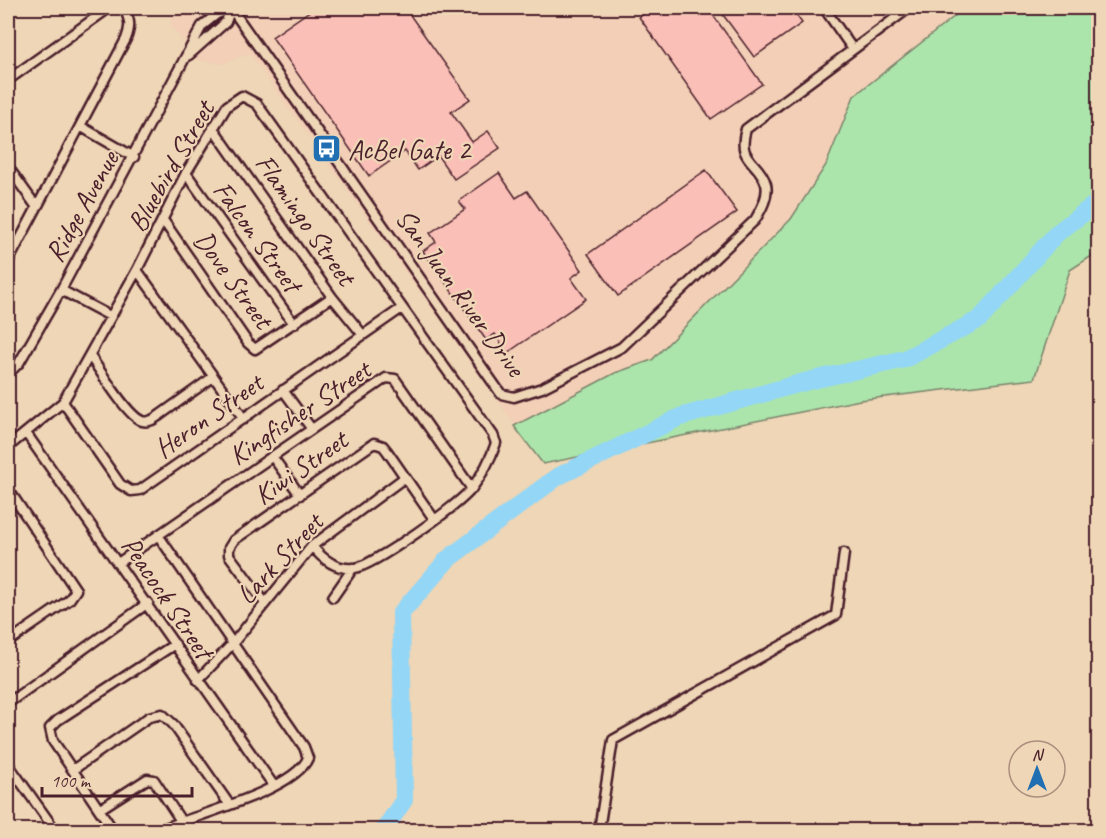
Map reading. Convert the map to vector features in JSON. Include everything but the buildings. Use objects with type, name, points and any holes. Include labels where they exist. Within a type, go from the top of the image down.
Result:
[{"type":"street","points":[[8,80],[109,8]]},
{"type":"street","points":[[8,262],[126,39],[130,18],[123,8]]},
{"type":"street","points":[[189,55],[226,22],[232,8]]},
{"type":"street","name":"San Juan River Drive","points":[[232,8],[501,394],[514,397],[542,388],[622,346],[755,220],[766,196],[766,183],[746,156],[742,143],[746,129],[852,48],[909,8]]},
{"type":"street","name":"Ridge Avenue","points":[[8,374],[19,363],[61,290],[189,55],[202,26],[217,14],[232,8]]},
{"type":"street","points":[[824,8],[852,48]]},
{"type":"street","name":"Bluebird Street","points":[[8,447],[63,402],[137,270],[186,173],[227,106],[242,96],[257,104],[496,443],[472,489],[454,506],[365,566],[353,568]]},
{"type":"street","points":[[80,126],[134,157]]},
{"type":"street","name":"Flamingo Street","points":[[213,128],[332,297],[363,335]]},
{"type":"street","points":[[8,167],[36,206]]},
{"type":"street","name":"Falcon Street","points":[[186,173],[294,324]]},
{"type":"street","name":"Dove Street","points":[[163,220],[251,346],[260,348],[332,297]]},
{"type":"street","points":[[137,270],[244,419]]},
{"type":"street","points":[[61,290],[110,316]]},
{"type":"street","name":"Heron Street","points":[[63,402],[120,484],[132,491],[140,490],[402,308]]},
{"type":"street","points":[[90,356],[133,414],[144,421],[151,421],[213,377]]},
{"type":"street","name":"Kingfisher Street","points":[[118,563],[380,380],[395,379],[472,489]]},
{"type":"street","points":[[283,390],[311,428]]},
{"type":"street","name":"Peacock Street","points":[[26,433],[148,603],[198,680],[274,786]]},
{"type":"street","name":"Kiwi Street","points":[[265,603],[229,555],[229,548],[234,540],[374,443],[383,446],[434,519]]},
{"type":"street","points":[[272,456],[300,495]]},
{"type":"street","name":"Lark Street","points":[[198,680],[234,642],[312,546],[404,478]]},
{"type":"street","points":[[8,489],[76,590],[69,600],[8,642]]},
{"type":"street","points":[[158,535],[234,642],[304,747],[308,758],[304,766],[274,786],[160,831]]},
{"type":"street","points":[[312,546],[322,560],[353,568],[333,597]]},
{"type":"street","points":[[599,831],[613,740],[836,615],[843,553]]},
{"type":"street","points":[[8,703],[148,603]]},
{"type":"street","points":[[113,831],[50,736],[54,723],[175,644]]},
{"type":"street","points":[[74,769],[149,717],[162,714],[173,724],[229,804]]},
{"type":"street","points":[[8,764],[55,831]]},
{"type":"street","points":[[100,809],[147,779],[154,780],[181,821]]},
{"type":"shaded area","points":[[172,8],[1098,8],[858,339],[543,464],[249,53],[223,64],[198,60],[171,26]]},
{"type":"green space","points":[[965,8],[1098,8],[1098,252],[1070,270],[1034,379],[860,400],[543,464],[514,426],[615,373],[652,360],[791,219],[826,165],[854,96]]},
{"type":"waterway","points":[[384,830],[404,800],[401,613],[448,559],[557,477],[680,417],[808,381],[905,359],[980,319],[1057,233],[1098,202]]},
{"type":"place","name":"AcBel Gate 2","points":[[327,149]]}]
